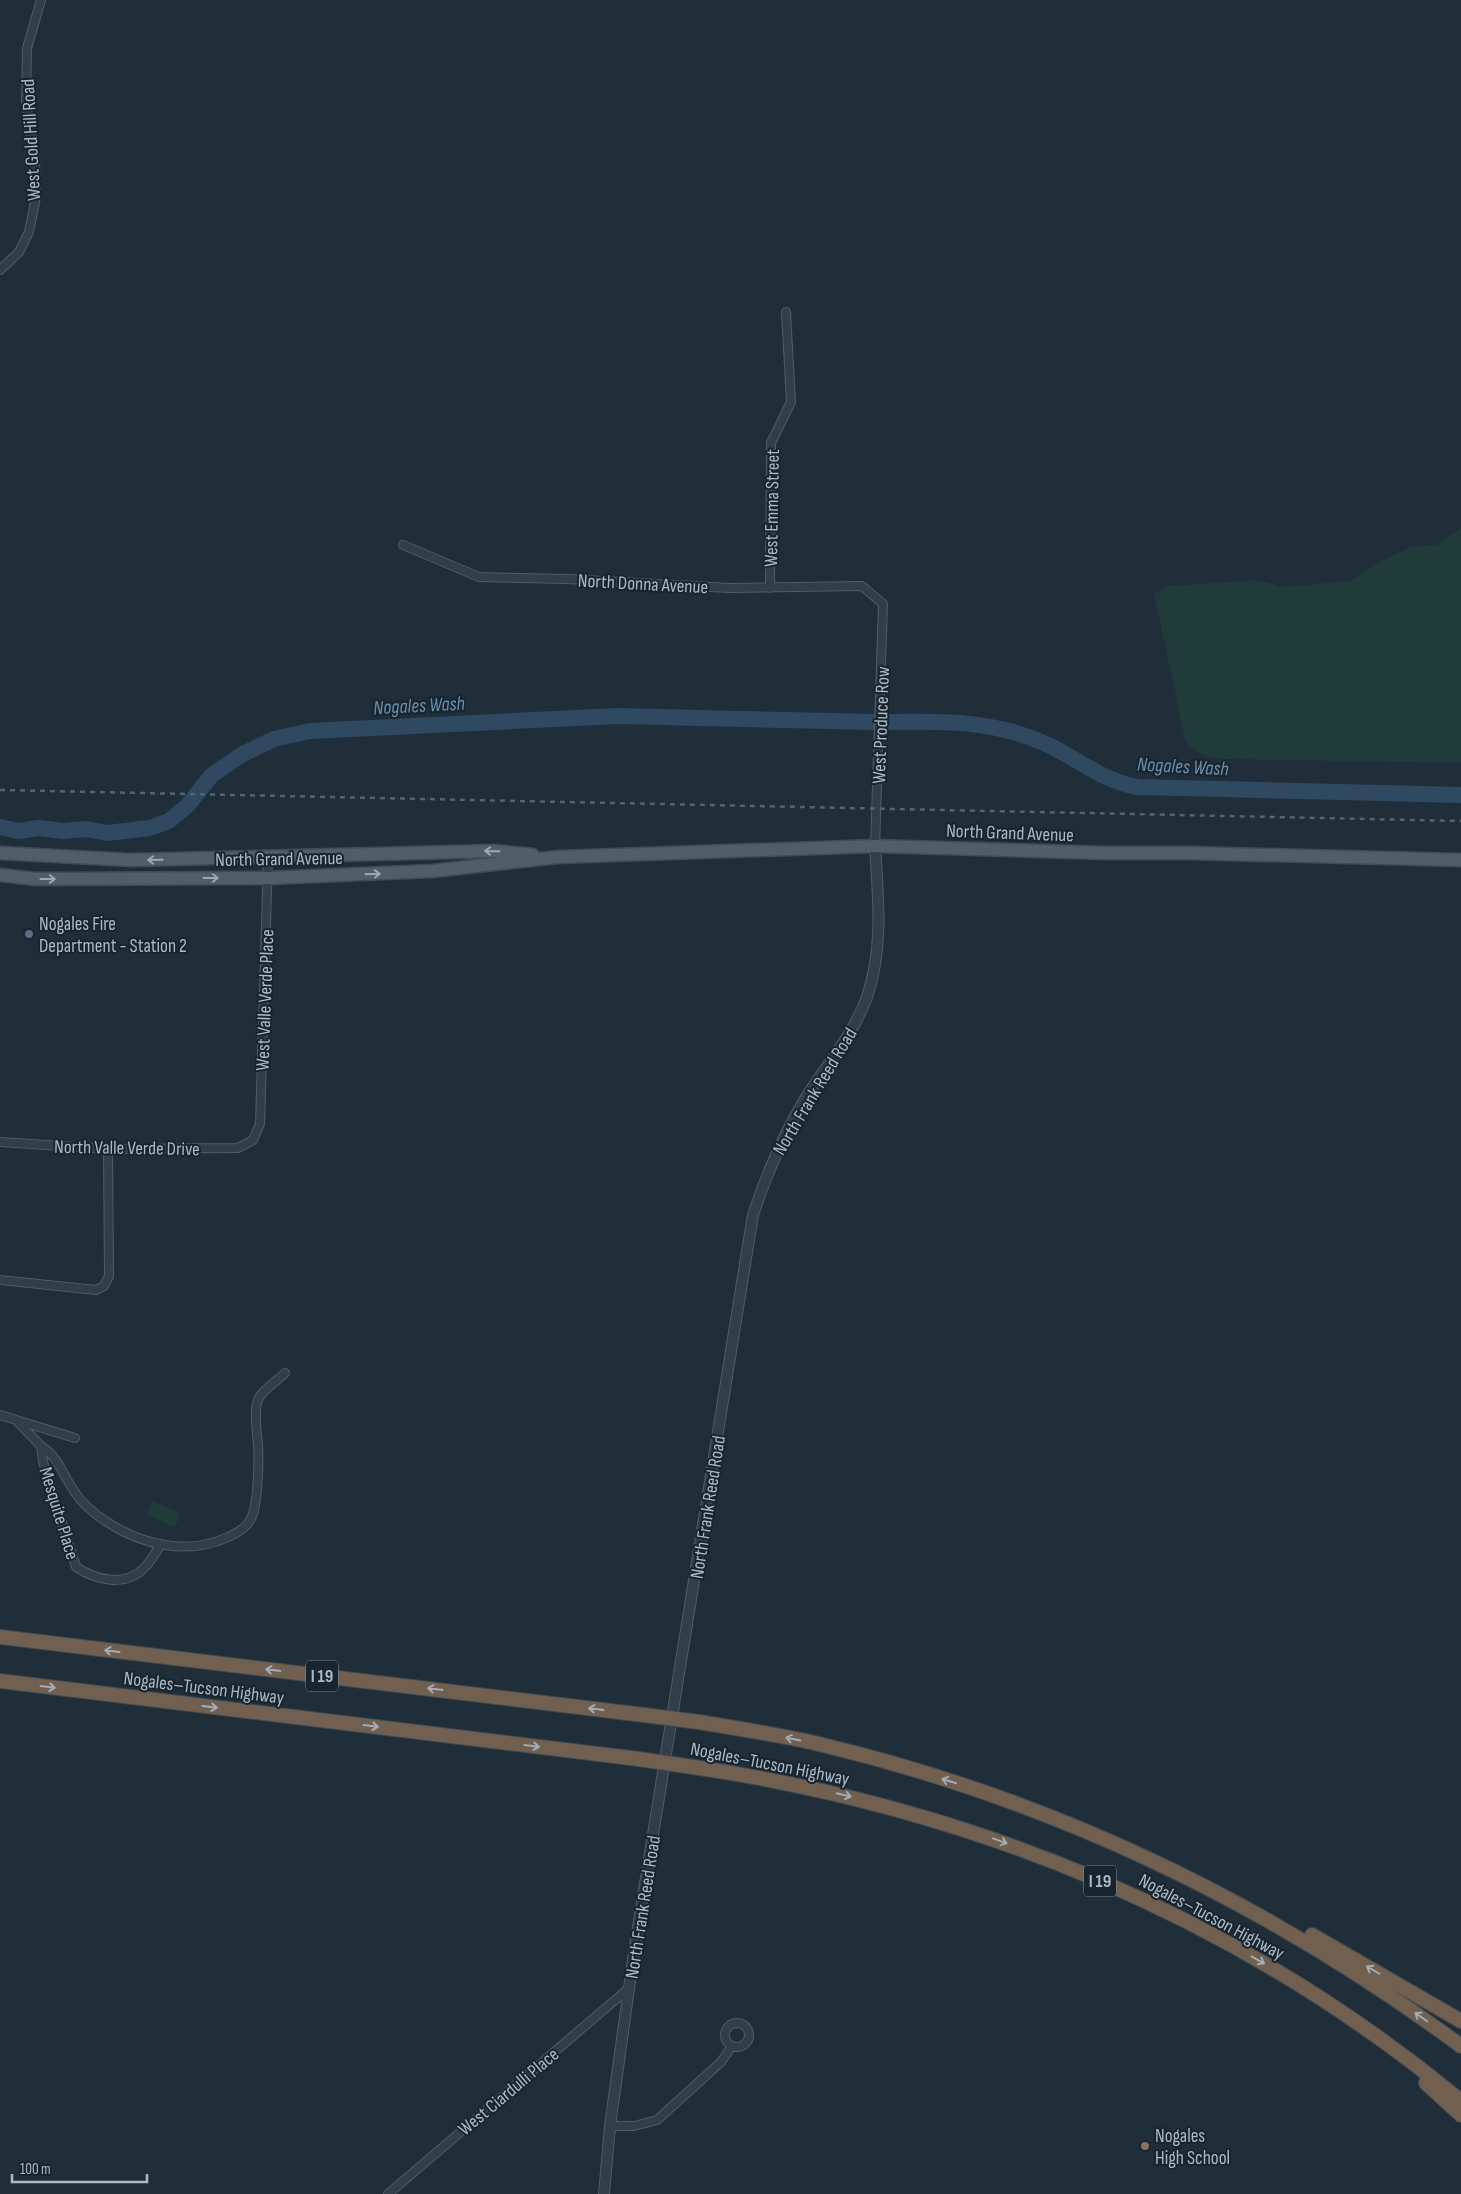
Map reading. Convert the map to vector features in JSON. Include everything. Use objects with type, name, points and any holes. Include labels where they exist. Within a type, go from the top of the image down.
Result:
[{"type":"highway","name":"Nogales–Tucson Highway","points":[[0,1637],[699,1722],[822,1744],[894,1764],[976,1789],[1076,1826],[1131,1850],[1240,1904],[1374,1984],[1461,2046]]},
{"type":"highway","name":"Nogales–Tucson Highway","points":[[0,1681],[639,1759],[810,1787],[897,1808],[983,1834],[1046,1858],[1162,1908],[1268,1965],[1318,1997],[1387,2044],[1461,2101]]},
{"type":"highway","points":[[976,1789],[1097,1831],[1164,1858],[1277,1915],[1461,2021]]},
{"type":"highway","points":[[1318,1997],[1426,2084],[1461,2115]]},
{"type":"main road","name":"North Grand Avenue","points":[[0,874],[35,879],[268,878],[432,871],[558,857],[875,846],[1104,854],[1189,853],[1461,860]]},
{"type":"main road","name":"North Grand Avenue","points":[[0,854],[131,860],[494,851],[558,857]]},
{"type":"street","name":"West Gold Hill Road","points":[[0,270],[19,252],[29,232],[36,196],[35,159],[26,103],[26,57],[41,0]]},
{"type":"street","name":"West Emma Street","points":[[770,588],[771,443],[791,402],[786,312]]},
{"type":"street","name":"North Donna Avenue","points":[[403,544],[479,577],[567,579],[729,588],[862,586],[883,604]]},
{"type":"street","name":"West Produce Row","points":[[875,846],[883,604]]},
{"type":"street","name":"North Frank Reed Road","points":[[604,2194],[610,2126],[628,1989],[753,1215],[765,1178],[787,1130],[851,1030],[866,997],[876,961],[880,923],[875,846]]},
{"type":"street","name":"West Valle Verde Place","points":[[253,1140],[260,1124],[268,857]]},
{"type":"street","name":"North Valle Verde Drive","points":[[0,1142],[108,1149],[238,1148],[253,1140]]},
{"type":"street","points":[[0,1280],[96,1290],[104,1286],[109,1276],[108,1149]]},
{"type":"street","name":"Mesquite Place","points":[[16,1420],[41,1446],[52,1453],[74,1490],[93,1512],[108,1523],[133,1536],[161,1544],[184,1548],[198,1547],[234,1535],[249,1522],[254,1509],[259,1462],[256,1405],[260,1396],[285,1373]]},
{"type":"street","points":[[1,1415],[75,1438]]},
{"type":"street","name":"Mesquite Place","points":[[41,1446],[43,1462],[76,1567],[87,1574],[106,1580],[121,1580],[135,1576],[145,1568],[161,1544]]},
{"type":"street","name":"West Ciardulli Place","points":[[388,2194],[628,1989]]},
{"type":"street","points":[[610,2126],[634,2126],[656,2120],[721,2062],[732,2046]]},
{"type":"green space","points":[[1461,528],[1461,763],[1220,759],[1200,753],[1185,740],[1154,593],[1168,586],[1258,580],[1283,587],[1349,581],[1411,547],[1436,545]]},
{"type":"green space","points":[[152,1501],[181,1513],[175,1527],[146,1515]]},
{"type":"waterway","name":"Nogales Wash","points":[[0,827],[18,831],[39,828],[63,831],[85,829],[107,833],[150,828],[169,821],[188,805],[211,776],[241,755],[274,739],[310,731],[618,716],[873,722]]},
{"type":"waterway","name":"Nogales Wash","points":[[885,722],[947,722],[1007,730],[1046,744],[1102,775],[1138,787],[1461,795]]},
{"type":"railway","points":[[0,790],[1461,821]]},
{"type":"place","name":"Nogales Fire Department - Station 2","points":[[29,934]]},
{"type":"place","name":"Nogales High School","points":[[1145,2146]]}]
